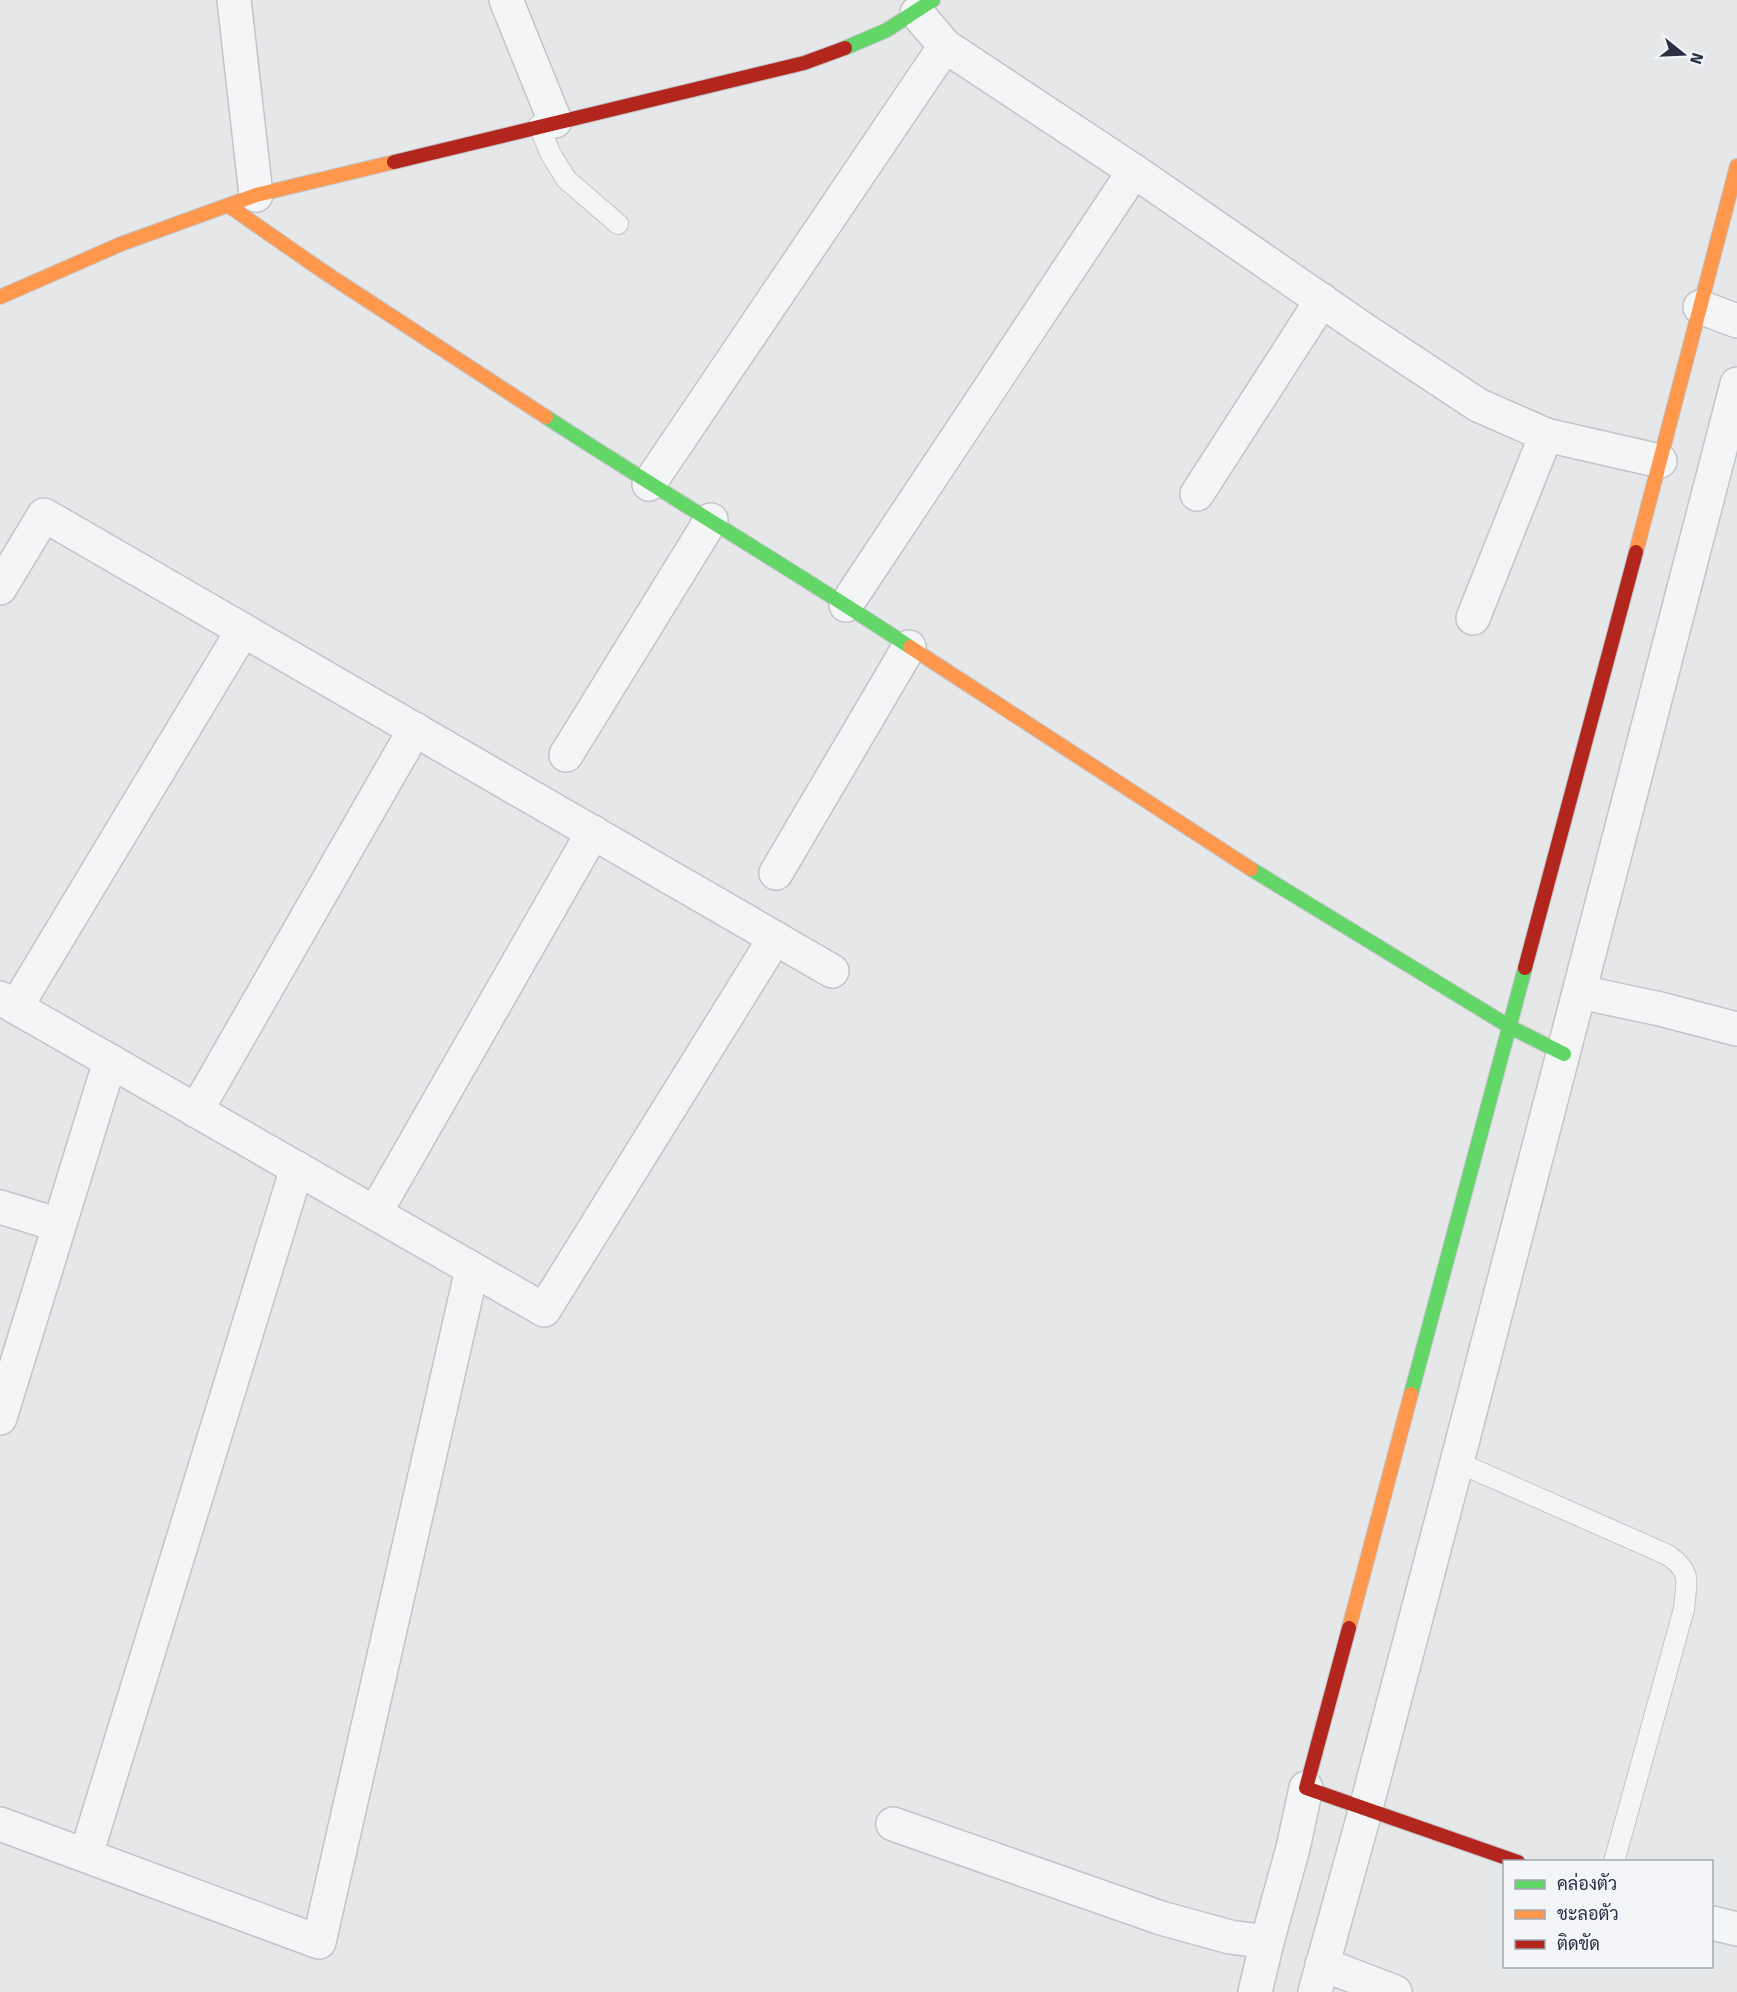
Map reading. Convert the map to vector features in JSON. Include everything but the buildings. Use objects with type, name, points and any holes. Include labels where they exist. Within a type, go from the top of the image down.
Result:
[{"type":"street","points":[[234,0],[242,200],[324,272],[649,484],[846,605],[1236,860],[1510,1027],[1564,1054]]},
{"type":"street","points":[[506,0],[547,123]]},
{"type":"street","points":[[0,297],[121,244],[242,200],[547,123],[804,63],[877,36],[925,6],[945,46],[1134,171],[1478,405],[1546,435],[1660,461]]},
{"type":"street","points":[[649,484],[945,46]]},
{"type":"street","points":[[1255,1992],[1293,1848],[1306,1788],[1737,166]]},
{"type":"street","points":[[846,605],[1134,171]]},
{"type":"street","points":[[1197,494],[1322,300]]},
{"type":"street","points":[[1700,307],[1737,321]]},
{"type":"street","points":[[1395,1992],[1318,1978],[1366,1808],[1457,1462],[1737,384]]},
{"type":"street","points":[[1473,618],[1546,435]]},
{"type":"street","points":[[0,588],[44,515],[832,971]]},
{"type":"street","points":[[566,755],[711,520]]},
{"type":"street","points":[[243,630],[8,1003],[544,1310],[776,938]]},
{"type":"street","points":[[776,873],[909,647]]},
{"type":"street","points":[[196,1111],[415,729]]},
{"type":"street","points":[[375,1213],[593,832]]},
{"type":"street","points":[[1580,992],[1660,1009],[1737,1029]]},
{"type":"street","points":[[0,1418],[110,1061]]},
{"type":"street","points":[[86,1856],[297,1168]]},
{"type":"street","points":[[0,1207],[59,1225]]},
{"type":"street","points":[[0,1824],[319,1942],[472,1269]]},
{"type":"street","points":[[1306,1788],[1512,1860]]},
{"type":"street","points":[[893,1824],[1161,1918],[1230,1937],[1268,1942]]},
{"type":"street","points":[[1713,1923],[1737,1929]]},
{"type":"lane","points":[[547,123],[550,153],[566,179],[618,224]]},
{"type":"lane","points":[[1457,1462],[1668,1555],[1682,1565],[1686,1580],[1684,1609],[1615,1860]]},
{"type":"traffic: fast","points":[[845,48],[887,30],[933,0]]},
{"type":"traffic: fast","points":[[546,417],[910,647]]},
{"type":"traffic: fast","points":[[1251,869],[1510,1027],[1564,1054]]},
{"type":"traffic: fast","points":[[1411,1394],[1525,968]]},
{"type":"traffic: slow","points":[[0,297],[121,244],[256,195],[394,162]]},
{"type":"traffic: slow","points":[[1636,552],[1737,166]]},
{"type":"traffic: slow","points":[[229,206],[324,272],[546,417]]},
{"type":"traffic: slow","points":[[910,647],[1251,869]]},
{"type":"traffic: slow","points":[[1349,1628],[1411,1394]]},
{"type":"traffic: jam","points":[[394,162],[804,63],[845,48]]},
{"type":"traffic: jam","points":[[1525,968],[1636,552]]},
{"type":"traffic: jam","points":[[1349,1628],[1306,1788],[1512,1860]]}]
